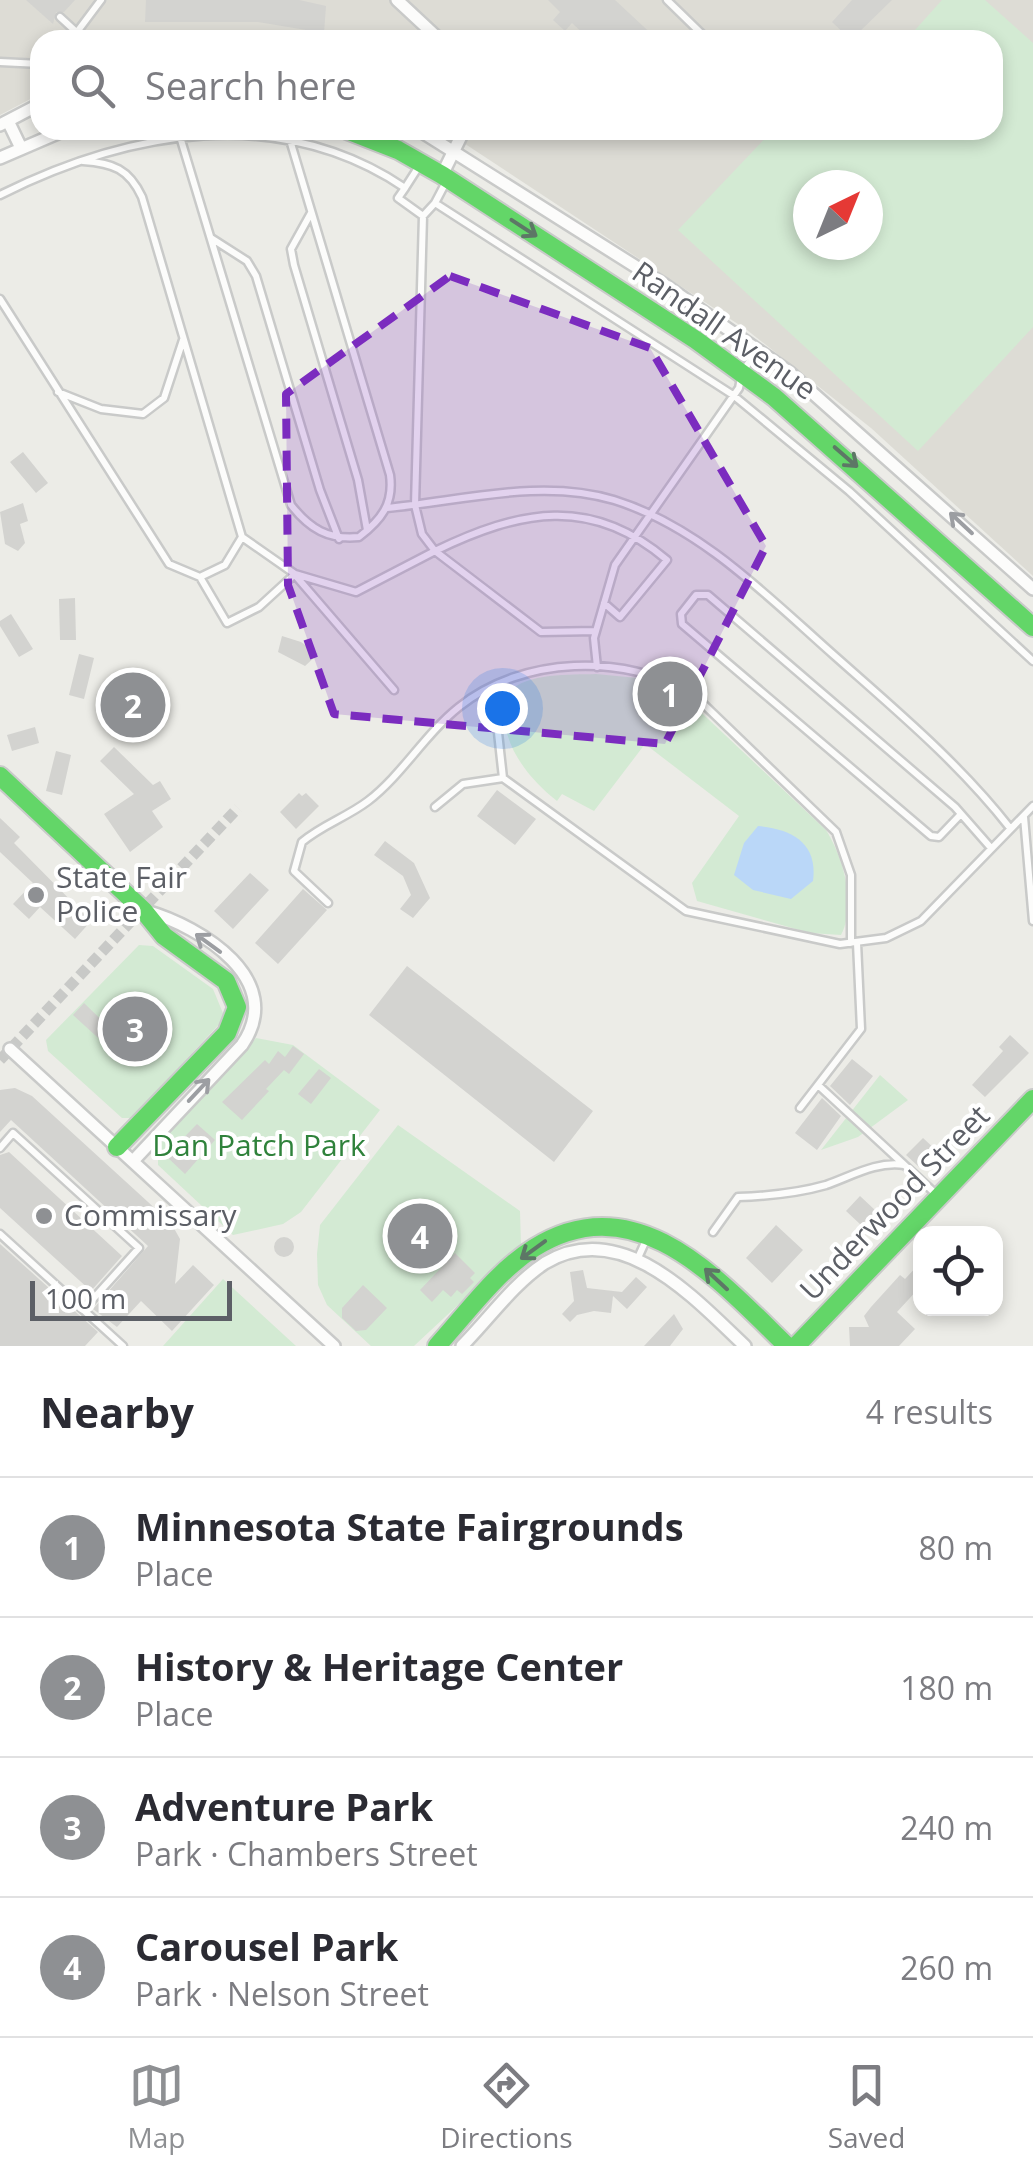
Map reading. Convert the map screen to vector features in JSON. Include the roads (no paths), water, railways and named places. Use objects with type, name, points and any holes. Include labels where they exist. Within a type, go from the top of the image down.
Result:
[{"type":"street","points":[[397,0],[429,30]]},
{"type":"street","points":[[21,148],[4,123],[30,109]]},
{"type":"street","points":[[0,158],[40,140]]},
{"type":"street","name":"Randall Avenue","points":[[370,140],[445,177],[742,372],[830,443],[1033,628]]},
{"type":"street","name":"Randall Avenue","points":[[437,140],[758,348],[885,453],[1033,589]]},
{"type":"street","points":[[445,177],[460,140]]},
{"type":"street","points":[[0,776],[143,910],[164,936],[226,982],[235,998],[236,1016],[228,1033],[118,1147]]},
{"type":"street","points":[[132,1161],[242,1045],[254,1023],[255,996],[248,976],[177,920],[143,910]]},
{"type":"street","points":[[10,1049],[334,1346]]},
{"type":"street","name":"Underwood Street","points":[[796,1346],[1033,1099]]},
{"type":"street","points":[[437,1346],[534,1248],[586,1226],[624,1227],[650,1234],[698,1262],[787,1346]]},
{"type":"street","points":[[462,1346],[545,1264],[582,1251],[619,1254],[674,1280],[746,1346]]},
{"type":"lane","points":[[77,30],[101,0]]},
{"type":"lane","points":[[667,0],[698,30]]},
{"type":"lane","points":[[60,17],[75,30]]},
{"type":"lane","points":[[0,62],[30,64]]},
{"type":"lane","points":[[0,195],[78,161],[150,140]]},
{"type":"lane","points":[[181,140],[292,505],[306,524],[339,539],[359,537],[387,508],[392,494],[390,476],[290,141]]},
{"type":"lane","points":[[281,140],[376,168],[405,188]]},
{"type":"lane","points":[[78,161],[110,163],[134,178],[242,537],[295,574],[394,690]]},
{"type":"lane","points":[[421,163],[398,198],[423,216]]},
{"type":"lane","points":[[445,177],[435,203],[423,216],[414,505],[422,534],[435,551],[542,632],[596,631]]},
{"type":"lane","points":[[435,203],[733,395],[849,490],[1033,661]]},
{"type":"lane","points":[[311,213],[291,249],[358,480],[368,530]]},
{"type":"lane","points":[[210,238],[247,261],[256,276],[320,490],[339,539]]},
{"type":"lane","points":[[0,300],[169,564],[200,576],[228,623],[259,608],[295,574]]},
{"type":"lane","points":[[57,391],[100,409],[142,414],[164,398],[184,335]]},
{"type":"lane","points":[[597,667],[596,631],[615,565],[733,395],[758,348]]},
{"type":"lane","points":[[387,508],[522,490],[613,500],[649,514],[710,551],[766,594],[941,748],[1010,828]]},
{"type":"lane","points":[[295,574],[356,592],[472,533],[527,518],[584,516],[636,534],[668,560],[620,617],[604,603]]},
{"type":"lane","points":[[200,576],[225,564],[242,537]]},
{"type":"lane","points":[[961,814],[939,836],[931,836],[682,624],[682,614],[696,596],[708,594],[961,814],[991,848]]},
{"type":"lane","points":[[328,903],[294,871],[302,842],[369,800],[461,705],[493,686],[539,671],[617,665],[646,672],[692,694],[818,812],[836,832],[846,854],[862,1030],[800,1108]]},
{"type":"lane","points":[[493,686],[503,778]]},
{"type":"lane","points":[[435,806],[462,784],[503,778],[686,911],[760,924],[819,942],[854,943],[886,938],[921,921],[1033,806]]},
{"type":"lane","points":[[1024,816],[1033,922]]},
{"type":"lane","points":[[0,1039],[10,1049]]},
{"type":"lane","points":[[818,1085],[938,1197]]},
{"type":"lane","points":[[0,1148],[13,1134],[139,1248],[84,1309]]},
{"type":"lane","points":[[712,1232],[738,1196],[777,1196],[799,1187],[820,1187],[882,1164],[904,1165]]},
{"type":"lane","points":[[0,1234],[123,1346]]},
{"type":"lane","points":[[637,1260],[650,1234]]},
{"type":"water","points":[[758,826],[792,835],[807,848],[813,881],[791,899],[753,890],[734,875],[744,843]]},
{"type":"tunnel","points":[[0,1060],[238,808]]},
{"type":"place","name":"Minnesota State Fairgrounds","points":[[670,694]]},
{"type":"place","name":"History & Heritage Center","points":[[133,705]]},
{"type":"place","name":"State Fair Police","points":[[36,895]]},
{"type":"place","name":"Adventure Park","points":[[135,1029]]},
{"type":"place","name":"Commissary","points":[[44,1216]]},
{"type":"place","name":"Carousel Park","points":[[420,1236]]},
{"type":"park label","name":"Dan Patch Park","points":[[259,1146]]}]
